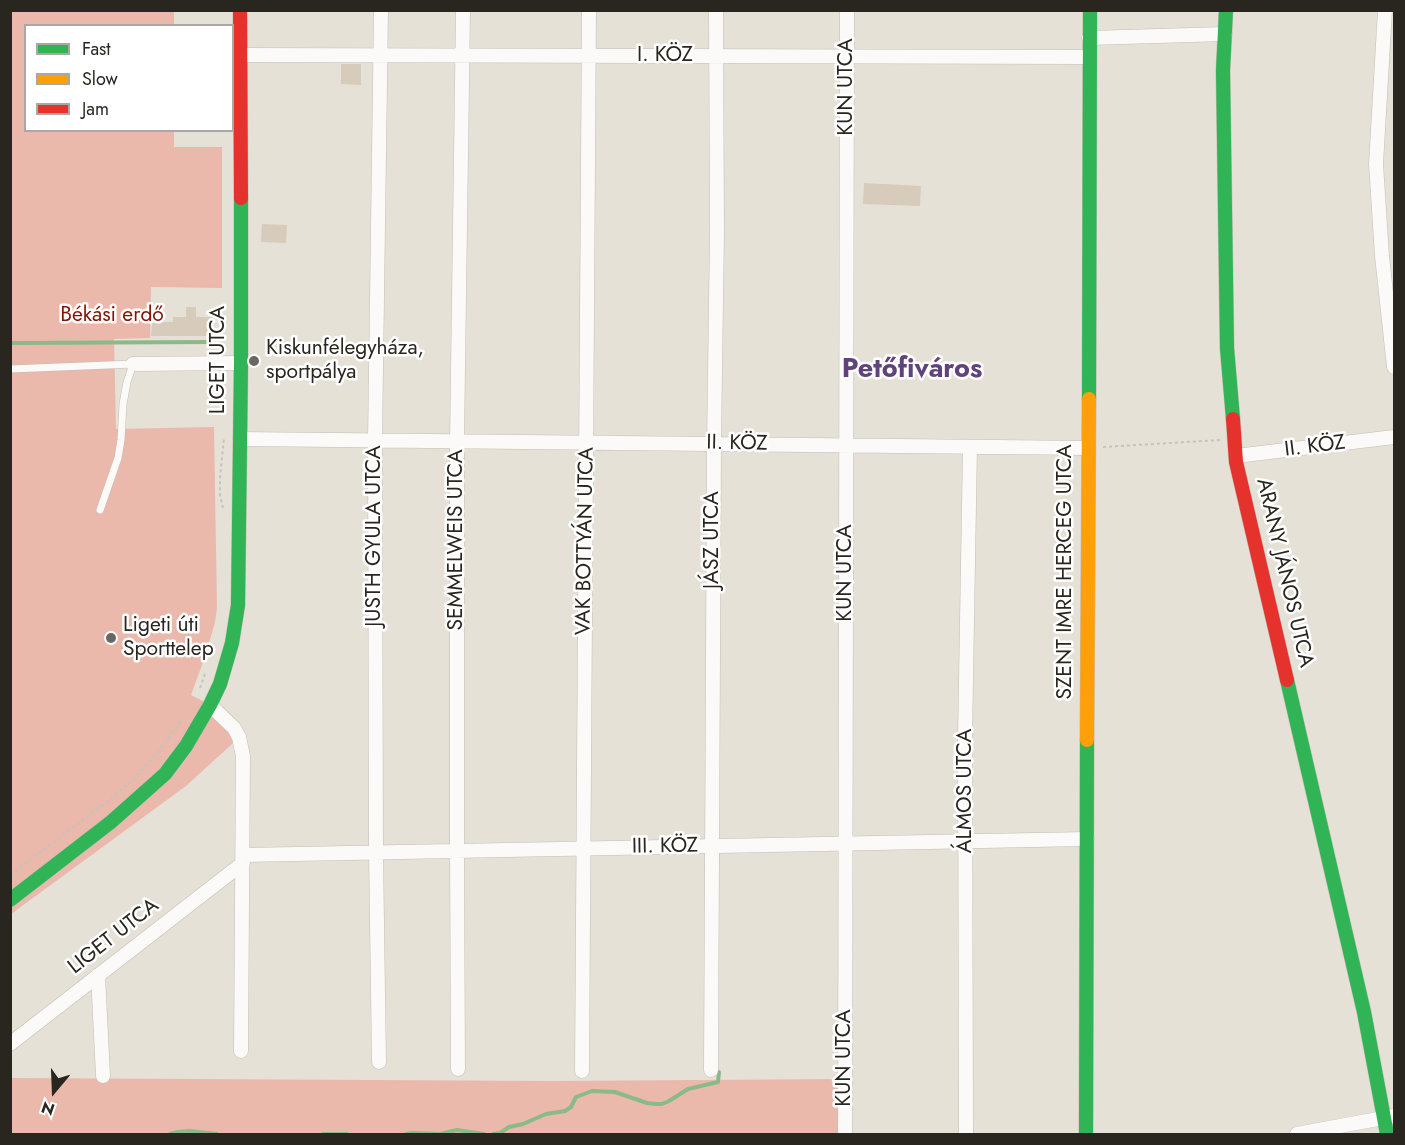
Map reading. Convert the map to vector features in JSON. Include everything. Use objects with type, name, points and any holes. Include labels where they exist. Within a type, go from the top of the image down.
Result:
[{"type":"street","name":"LIGET UTCA","points":[[10,900],[111,822],[150,788],[177,759],[220,684],[232,643],[238,605],[241,363],[240,10]]},
{"type":"street","name":"JUSTH GYULA UTCA","points":[[380,1062],[376,852],[375,441],[381,10]]},
{"type":"street","name":"SEMMELWEIS UTCA","points":[[458,1069],[457,441],[463,10]]},
{"type":"street","name":"VAK BOTTYÁN UTCA","points":[[582,1071],[589,10]]},
{"type":"street","name":"JÁSZ UTCA","points":[[711,1070],[717,232],[716,10]]},
{"type":"street","name":"KUN UTCA","points":[[845,1134],[847,10]]},
{"type":"street","name":"SZENT IMRE HERCEG UTCA","points":[[1086,1134],[1090,10]]},
{"type":"street","name":"ARANY JÁNOS UTCA","points":[[1226,10],[1223,70],[1227,348],[1236,456],[1389,1117],[1387,1134]]},
{"type":"street","points":[[1385,10],[1376,164],[1382,256],[1395,367]]},
{"type":"street","points":[[1089,38],[1225,34]]},
{"type":"street","name":"I. KÖZ","points":[[240,55],[1089,57]]},
{"type":"street","points":[[133,364],[241,363]]},
{"type":"street","name":"II. KÖZ","points":[[1236,456],[1395,437]]},
{"type":"street","name":"II. KÖZ","points":[[240,439],[1088,448]]},
{"type":"street","name":"ÁLMOS UTCA","points":[[966,1134],[965,737],[970,447]]},
{"type":"street","points":[[210,705],[234,728],[242,745],[238,820],[243,859],[241,1051]]},
{"type":"street","name":"III. KÖZ","points":[[243,859],[376,852],[1087,839]]},
{"type":"street","name":"LIGET UTCA","points":[[10,1044],[243,859]]},
{"type":"street","points":[[98,975],[103,1076]]},
{"type":"street","points":[[1297,1134],[1389,1117]]},
{"type":"lane","points":[[10,369],[133,364],[126,382],[118,458],[100,510]]},
{"type":"path","points":[[1088,448],[1234,439]]},
{"type":"path","points":[[200,687],[208,666]]},
{"type":"path","points":[[10,875],[134,779],[159,751],[184,716]]},
{"type":"green space","name":"Békási erdő","points":[[11,11],[174,11],[174,24],[24,24],[24,132],[174,132],[174,147],[222,147],[222,288],[151,287],[150,338],[114,339],[116,429],[214,427],[217,608],[206,654],[191,695],[211,705],[243,734],[186,786],[11,914]]},
{"type":"green space","points":[[11,1078],[553,1081],[843,1079],[843,1134],[11,1134]]},
{"type":"building","points":[[341,64],[361,64],[361,85],[341,84]]},
{"type":"building","points":[[864,183],[921,186],[920,206],[863,204]]},
{"type":"building","points":[[262,224],[287,225],[286,243],[261,242]]},
{"type":"building","points":[[186,307],[196,307],[196,317],[212,317],[212,336],[151,336],[152,322],[173,322],[173,317],[186,317]]},
{"type":"waterway","points":[[10,343],[211,342]]},
{"type":"waterway","points":[[493,1134],[546,1114],[565,1111],[571,1107],[576,1097],[592,1091],[615,1092],[647,1103],[662,1104],[688,1089],[718,1082],[719,1072]]},
{"type":"waterway","points":[[406,1134],[440,1134],[457,1130],[484,1134]]},
{"type":"waterway","points":[[170,1134],[189,1131],[217,1134]]},
{"type":"waterway","points":[[323,1134],[347,1134]]},
{"type":"traffic: fast","points":[[1089,399],[1090,10]]},
{"type":"traffic: fast","points":[[1226,10],[1223,70],[1227,348],[1233,419]]},
{"type":"traffic: fast","points":[[10,900],[111,822],[165,774],[186,746],[220,684],[232,643],[238,605],[241,198]]},
{"type":"traffic: fast","points":[[1287,680],[1364,1012],[1387,1134]]},
{"type":"traffic: fast","points":[[1086,1134],[1087,740]]},
{"type":"traffic: slow","points":[[1087,740],[1089,399]]},
{"type":"traffic: jam","points":[[240,10],[241,198]]},
{"type":"traffic: jam","points":[[1233,419],[1236,462],[1287,680]]},
{"type":"place","name":"Kiskunfélegyháza, sportpálya","points":[[254,361]]},
{"type":"place","name":"Ligeti úti Sporttelep","points":[[111,638]]},
{"type":"district","name":"Petőfiváros","points":[[912,370]]}]
